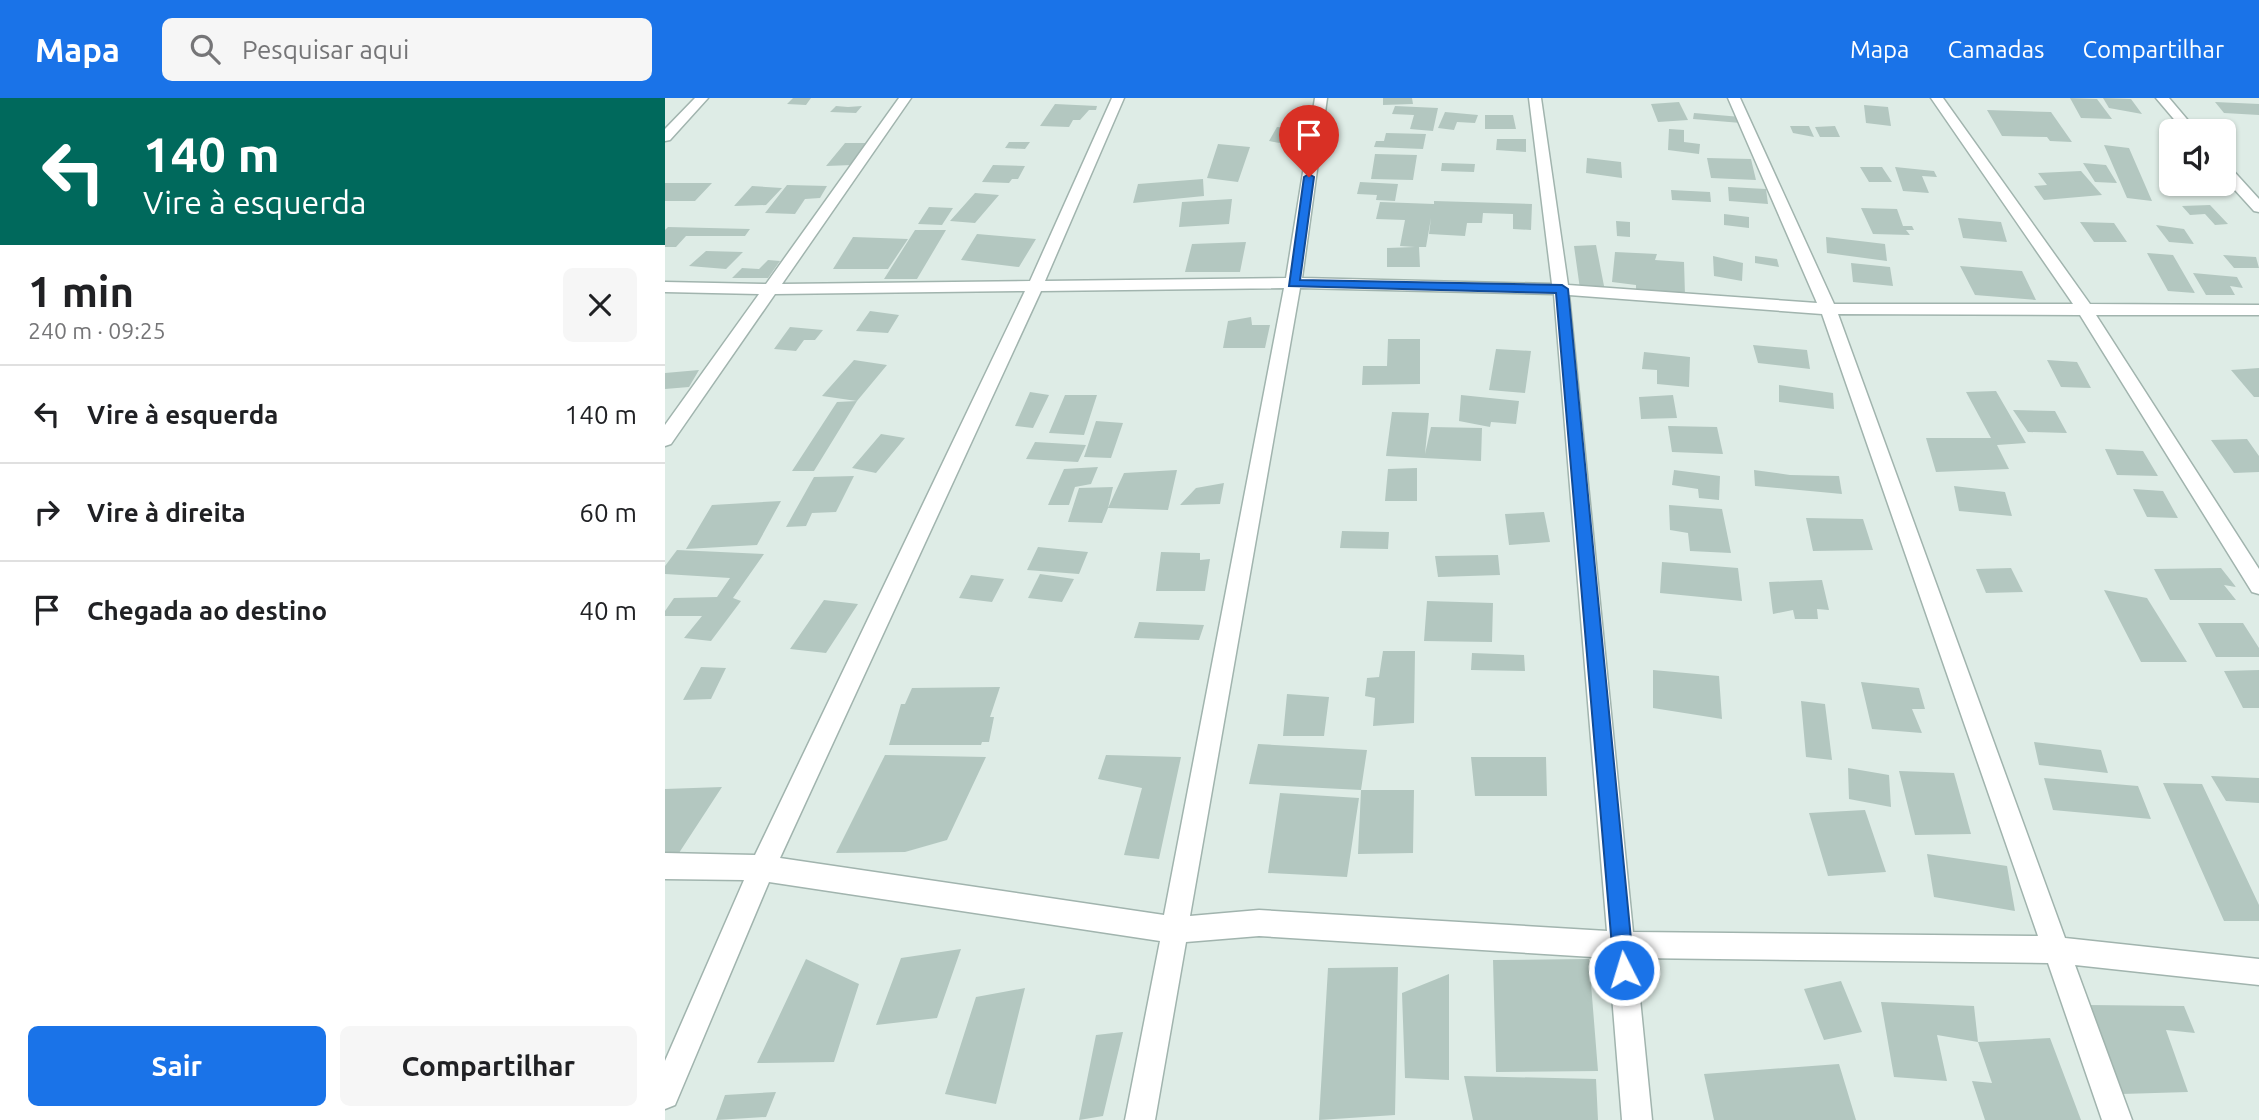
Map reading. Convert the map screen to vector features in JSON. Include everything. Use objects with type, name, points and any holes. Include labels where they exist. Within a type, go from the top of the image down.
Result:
[{"type":"street","points":[[665,136],[702,98]]},
{"type":"street","points":[[665,439],[905,98]]},
{"type":"street","points":[[665,1095],[762,868],[1035,287],[1118,98]]},
{"type":"street","points":[[1140,1120],[1293,283],[1321,98]]},
{"type":"street","points":[[1535,98],[1562,289],[1637,1120]]},
{"type":"street","points":[[1734,98],[1828,309],[2117,1120]]},
{"type":"street","points":[[1937,98],[2084,308],[2259,586]]},
{"type":"street","points":[[2162,98],[2180,119]]},
{"type":"street","points":[[2236,182],[2259,208]]},
{"type":"street","points":[[665,287],[771,289],[1293,283],[1562,289],[1828,309],[2259,310]]},
{"type":"street","points":[[665,866],[762,868],[1176,930],[1259,923],[1621,945],[2057,950],[2259,972]]},
{"type":"building","points":[[793,98],[811,98],[806,105],[787,104]]},
{"type":"building","points":[[1383,98],[1412,98],[1413,104],[1383,105]]},
{"type":"building","points":[[2070,98],[2097,99],[2112,119],[2081,118]]},
{"type":"building","points":[[2103,98],[2131,99],[2142,114],[2109,108]]},
{"type":"building","points":[[1679,102],[1688,120],[1658,122],[1651,104]]},
{"type":"building","points":[[2215,102],[2259,104],[2259,115],[2224,113]]},
{"type":"building","points":[[1055,104],[1097,106],[1096,110],[1089,110],[1080,120],[1073,120],[1069,127],[1040,126]]},
{"type":"building","points":[[1864,105],[1888,107],[1891,126],[1866,123]]},
{"type":"building","points":[[836,106],[862,106],[856,113],[830,112]]},
{"type":"building","points":[[1395,106],[1438,108],[1433,131],[1410,129],[1414,115],[1392,114]]},
{"type":"building","points":[[1987,110],[2051,112],[2072,142],[2050,141],[2047,137],[2002,136]]},
{"type":"building","points":[[1445,112],[1478,115],[1475,123],[1457,122],[1454,130],[1438,128]]},
{"type":"building","points":[[1694,113],[1741,117],[1741,123],[1693,119]]},
{"type":"building","points":[[1485,115],[1513,115],[1516,129],[1485,129]]},
{"type":"building","points":[[1790,126],[1809,126],[1814,137],[1793,133]]},
{"type":"building","points":[[1835,126],[1840,137],[1820,137],[1815,127]]},
{"type":"building","points":[[1277,127],[1293,128],[1285,144],[1269,141]]},
{"type":"building","points":[[1669,129],[1684,130],[1684,142],[1700,144],[1699,154],[1668,150]]},
{"type":"building","points":[[1386,133],[1426,134],[1423,149],[1374,147],[1376,141],[1384,141]]},
{"type":"building","points":[[1497,139],[1526,139],[1526,152],[1496,150]]},
{"type":"building","points":[[1009,142],[1030,142],[1025,149],[1005,148]]},
{"type":"building","points":[[845,143],[868,143],[852,165],[826,166]]},
{"type":"building","points":[[1218,144],[1250,147],[1238,182],[1207,178]]},
{"type":"building","points":[[2104,145],[2129,148],[2152,201],[2127,198]]},
{"type":"building","points":[[1375,154],[1417,155],[1413,180],[1371,179]]},
{"type":"building","points":[[1587,158],[1621,162],[1622,178],[1586,173]]},
{"type":"building","points":[[1707,158],[1751,159],[1756,180],[1711,178]]},
{"type":"building","points":[[1442,163],[1475,164],[1474,172],[1441,171]]},
{"type":"building","points":[[2083,163],[2106,165],[2117,183],[2095,182]]},
{"type":"building","points":[[993,165],[1025,166],[1018,179],[1012,179],[1009,183],[982,182]]},
{"type":"building","points":[[1860,167],[1882,167],[1892,182],[1869,182]]},
{"type":"building","points":[[1895,167],[1934,171],[1937,177],[1922,176],[1929,193],[1903,191]]},
{"type":"building","points":[[2081,171],[2102,195],[2044,200],[2034,186],[2047,185],[2038,173]]},
{"type":"building","points":[[1203,179],[1204,196],[1133,203],[1138,184]]},
{"type":"building","points":[[1360,182],[1398,184],[1395,201],[1376,200],[1377,195],[1357,194]]},
{"type":"building","points":[[665,183],[712,183],[695,201],[665,201]]},
{"type":"building","points":[[787,185],[827,186],[820,198],[805,199],[795,214],[765,213]]},
{"type":"building","points":[[752,186],[782,188],[766,205],[734,206]]},
{"type":"building","points":[[1728,187],[1766,189],[1768,204],[1729,201]]},
{"type":"building","points":[[1671,190],[1710,192],[1711,202],[1672,200]]},
{"type":"building","points":[[975,193],[999,195],[975,223],[950,221]]},
{"type":"building","points":[[1232,199],[1229,224],[1179,227],[1182,202]]},
{"type":"building","points":[[1434,201],[1532,204],[1531,230],[1513,229],[1513,214],[1483,213],[1482,223],[1467,223],[1465,236],[1429,234],[1431,218],[1426,247],[1419,247],[1420,267],[1387,267],[1387,248],[1415,247],[1400,246],[1405,220],[1376,219],[1380,202],[1434,204]]},
{"type":"building","points":[[2210,205],[2228,224],[2215,225],[2205,214],[2190,215],[2182,206]]},
{"type":"building","points":[[929,207],[953,208],[942,225],[918,224]]},
{"type":"building","points":[[1861,208],[1897,209],[1903,226],[1912,226],[1914,230],[1906,230],[1910,235],[1873,234]]},
{"type":"building","points":[[1724,214],[1749,217],[1749,228],[1724,225]]},
{"type":"building","points":[[1958,218],[2001,222],[2007,242],[1963,238]]},
{"type":"building","points":[[1616,221],[1630,222],[1630,237],[1617,236]]},
{"type":"building","points":[[2080,222],[2114,223],[2127,242],[2094,242]]},
{"type":"building","points":[[2156,225],[2184,229],[2194,244],[2169,242]]},
{"type":"building","points":[[668,227],[750,229],[745,236],[686,236],[676,247],[665,247],[665,230]]},
{"type":"building","points":[[915,230],[946,230],[917,279],[884,279]]},
{"type":"building","points":[[977,234],[1036,239],[1019,267],[961,260]]},
{"type":"building","points":[[853,237],[908,239],[888,269],[833,269]]},
{"type":"building","points":[[1826,237],[1885,244],[1887,261],[1827,253]]},
{"type":"building","points":[[1246,242],[1240,272],[1185,272],[1192,244]]},
{"type":"building","points":[[1596,245],[1605,291],[1580,289],[1574,246]]},
{"type":"building","points":[[706,251],[743,252],[726,269],[689,266]]},
{"type":"building","points":[[1615,252],[1657,254],[1655,260],[1684,262],[1685,295],[1636,292],[1636,285],[1612,282]]},
{"type":"building","points":[[2147,253],[2173,255],[2195,293],[2168,291]]},
{"type":"building","points":[[2223,255],[2256,257],[2259,268],[2234,268]]},
{"type":"building","points":[[1713,256],[1743,263],[1742,281],[1714,276]]},
{"type":"building","points":[[1755,256],[1777,259],[1779,267],[1755,263]]},
{"type":"building","points":[[768,260],[780,261],[768,278],[732,278],[742,268],[759,269]]},
{"type":"building","points":[[1851,263],[1890,267],[1893,286],[1853,282]]},
{"type":"building","points":[[1960,266],[2022,271],[2036,300],[1975,295]]},
{"type":"building","points":[[2193,273],[2237,277],[2243,288],[2230,286],[2235,295],[2206,295]]},
{"type":"building","points":[[870,311],[899,315],[888,333],[856,331]]},
{"type":"building","points":[[1251,317],[1252,325],[1270,325],[1265,348],[1223,348],[1228,321]]},
{"type":"building","points":[[790,327],[823,330],[815,340],[804,340],[796,351],[774,349]]},
{"type":"building","points":[[1388,339],[1420,339],[1420,384],[1362,385],[1363,366],[1387,366]]},
{"type":"building","points":[[1753,345],[1807,350],[1810,369],[1758,363]]},
{"type":"building","points":[[1496,349],[1531,351],[1525,393],[1489,390]]},
{"type":"building","points":[[1644,352],[1690,357],[1689,387],[1657,384],[1657,370],[1642,369]]},
{"type":"building","points":[[854,360],[887,365],[857,401],[822,396]]},
{"type":"building","points":[[2047,360],[2077,362],[2091,388],[2061,387]]},
{"type":"building","points":[[2259,368],[2259,397],[2254,397],[2231,370]]},
{"type":"building","points":[[699,370],[689,387],[665,389],[665,373]]},
{"type":"building","points":[[1779,385],[1833,393],[1834,409],[1779,402]]},
{"type":"building","points":[[1996,391],[2026,443],[1997,445],[2009,469],[1936,472],[1926,438],[1991,438],[1966,392]]},
{"type":"building","points":[[1030,392],[1049,395],[1033,428],[1015,426]]},
{"type":"building","points":[[1065,395],[1097,395],[1084,435],[1049,433]]},
{"type":"building","points":[[1461,395],[1519,401],[1516,424],[1491,422],[1490,427],[1459,421]]},
{"type":"building","points":[[1673,395],[1677,418],[1641,419],[1639,397]]},
{"type":"building","points":[[857,401],[814,471],[792,471],[837,402]]},
{"type":"building","points":[[2013,410],[2055,411],[2067,433],[2028,432]]},
{"type":"building","points":[[1392,412],[1429,413],[1425,454],[1431,427],[1482,428],[1481,461],[1386,456]]},
{"type":"building","points":[[1096,421],[1123,423],[1111,458],[1084,457]]},
{"type":"building","points":[[1668,426],[1717,427],[1723,454],[1672,452]]},
{"type":"building","points":[[881,434],[905,438],[876,473],[852,468]]},
{"type":"building","points":[[2247,439],[2259,456],[2259,472],[2234,473],[2211,440]]},
{"type":"building","points":[[1035,442],[1086,445],[1078,462],[1026,459]]},
{"type":"building","points":[[2105,449],[2143,451],[2158,476],[2117,475]]},
{"type":"building","points":[[1098,467],[1091,484],[1075,487],[1069,505],[1048,505],[1064,469]]},
{"type":"building","points":[[1417,468],[1417,501],[1385,501],[1388,469]]},
{"type":"building","points":[[1177,470],[1168,510],[1108,508],[1124,473]]},
{"type":"building","points":[[1674,470],[1720,476],[1719,500],[1699,498],[1698,489],[1672,485]]},
{"type":"building","points":[[1754,470],[1790,475],[1839,476],[1842,494],[1755,486]]},
{"type":"building","points":[[854,476],[836,512],[812,513],[806,526],[786,527],[814,477]]},
{"type":"building","points":[[1224,483],[1220,504],[1180,505],[1196,488]]},
{"type":"building","points":[[1954,486],[2005,492],[2012,516],[1959,511]]},
{"type":"building","points":[[1113,487],[1102,523],[1068,522],[1079,488]]},
{"type":"building","points":[[2133,489],[2163,491],[2178,518],[2147,517]]},
{"type":"building","points":[[781,501],[757,545],[686,549],[712,505]]},
{"type":"building","points":[[1669,505],[1722,509],[1731,553],[1690,551],[1688,533],[1670,530]]},
{"type":"building","points":[[1544,512],[1550,542],[1509,545],[1505,514]]},
{"type":"building","points":[[1806,518],[1863,519],[1873,550],[1813,551]]},
{"type":"building","points":[[1342,531],[1389,532],[1388,549],[1340,548]]},
{"type":"building","points":[[1038,547],[1088,552],[1079,574],[1027,570]]},
{"type":"building","points":[[677,550],[764,554],[733,598],[741,601],[711,641],[684,638],[702,616],[665,616],[665,611],[674,598],[717,597],[730,578],[665,574],[665,566]]},
{"type":"building","points":[[1161,552],[1200,553],[1200,560],[1210,559],[1205,591],[1156,591]]},
{"type":"building","points":[[1498,555],[1500,575],[1438,577],[1435,556]]},
{"type":"building","points":[[1662,562],[1738,568],[1742,601],[1660,593]]},
{"type":"building","points":[[2011,568],[2023,592],[1986,593],[1976,569]]},
{"type":"building","points":[[2221,568],[2236,587],[2224,585],[2236,600],[2170,600],[2154,569]]},
{"type":"building","points":[[1040,574],[1074,579],[1062,602],[1028,598]]},
{"type":"building","points":[[971,575],[1004,579],[992,602],[959,598]]},
{"type":"building","points":[[1822,580],[1829,610],[1817,609],[1818,619],[1795,619],[1793,610],[1773,614],[1769,582]]},
{"type":"building","points":[[2104,590],[2147,598],[2187,662],[2141,662]]},
{"type":"building","points":[[824,600],[858,604],[826,653],[790,649]]},
{"type":"building","points":[[1427,601],[1493,603],[1492,642],[1424,641]]},
{"type":"building","points":[[1139,622],[1204,625],[1199,640],[1134,638]]},
{"type":"building","points":[[2198,623],[2243,623],[2259,648],[2259,657],[2216,657]]},
{"type":"building","points":[[1383,651],[1415,651],[1414,723],[1373,726],[1375,698],[1365,696],[1367,678],[1379,677]]},
{"type":"building","points":[[1472,653],[1524,655],[1525,671],[1471,670]]},
{"type":"building","points":[[701,667],[726,668],[711,699],[683,700]]},
{"type":"building","points":[[1653,670],[1719,676],[1722,719],[1653,708]]},
{"type":"building","points":[[2259,670],[2259,708],[2243,708],[2224,671]]},
{"type":"building","points":[[1861,682],[1919,688],[1925,709],[1912,709],[1922,733],[1872,729]]},
{"type":"building","points":[[1000,687],[990,717],[994,717],[989,742],[982,742],[981,745],[889,745],[901,704],[905,704],[912,688]]},
{"type":"building","points":[[1287,694],[1329,697],[1324,736],[1283,736]]},
{"type":"building","points":[[1801,701],[1825,704],[1832,760],[1806,757]]},
{"type":"building","points":[[2034,742],[2101,750],[2108,773],[2039,765]]},
{"type":"building","points":[[1258,744],[1367,750],[1361,790],[1249,784]]},
{"type":"building","points":[[885,755],[986,757],[947,840],[905,852],[836,853]]},
{"type":"building","points":[[1106,755],[1181,757],[1159,859],[1124,855],[1142,788],[1098,779]]},
{"type":"building","points":[[1471,757],[1546,757],[1547,796],[1475,796]]},
{"type":"building","points":[[1848,768],[1889,775],[1891,807],[1849,799]]},
{"type":"building","points":[[1899,771],[1954,773],[1971,834],[1915,835]]},
{"type":"building","points":[[2211,776],[2259,778],[2259,803],[2226,801]]},
{"type":"building","points":[[2044,778],[2138,786],[2151,819],[2053,810]]},
{"type":"building","points":[[2163,783],[2202,784],[2259,905],[2259,921],[2224,921]]},
{"type":"building","points":[[722,787],[677,856],[665,855],[665,789]]},
{"type":"building","points":[[1361,790],[1414,790],[1413,853],[1358,854]]},
{"type":"building","points":[[1280,793],[1359,798],[1347,877],[1268,873]]},
{"type":"building","points":[[1865,810],[1886,872],[1828,876],[1809,813]]},
{"type":"building","points":[[1927,854],[2007,866],[2015,911],[1934,897]]},
{"type":"building","points":[[961,949],[937,1018],[876,1025],[901,958]]},
{"type":"building","points":[[806,959],[859,984],[834,1062],[757,1063]]},
{"type":"building","points":[[1589,959],[1598,1071],[1496,1072],[1493,960]]},
{"type":"building","points":[[1398,967],[1395,1115],[1319,1120],[1328,968]]},
{"type":"building","points":[[1449,974],[1449,1080],[1405,1078],[1402,993]]},
{"type":"building","points":[[1841,981],[1862,1032],[1824,1040],[1804,989]]},
{"type":"building","points":[[1025,988],[996,1104],[945,1094],[976,997]]},
{"type":"building","points":[[1881,1002],[1974,1006],[1978,1042],[1937,1035],[1947,1081],[1894,1077]]},
{"type":"building","points":[[2088,1005],[2184,1006],[2195,1033],[2166,1030],[2188,1092],[2122,1094]]},
{"type":"building","points":[[1123,1032],[1103,1116],[1079,1120],[1096,1035]]},
{"type":"building","points":[[2050,1038],[2081,1120],[1985,1120],[1972,1081],[1992,1083],[1978,1042]]},
{"type":"building","points":[[1839,1064],[1856,1120],[1714,1120],[1704,1074]]},
{"type":"building","points":[[1464,1076],[1596,1079],[1598,1120],[1473,1120]]},
{"type":"building","points":[[776,1092],[766,1117],[716,1120],[725,1095]]},
{"type":"route","points":[[1309,177],[1293,283],[1562,289],[1624,970]]}]
